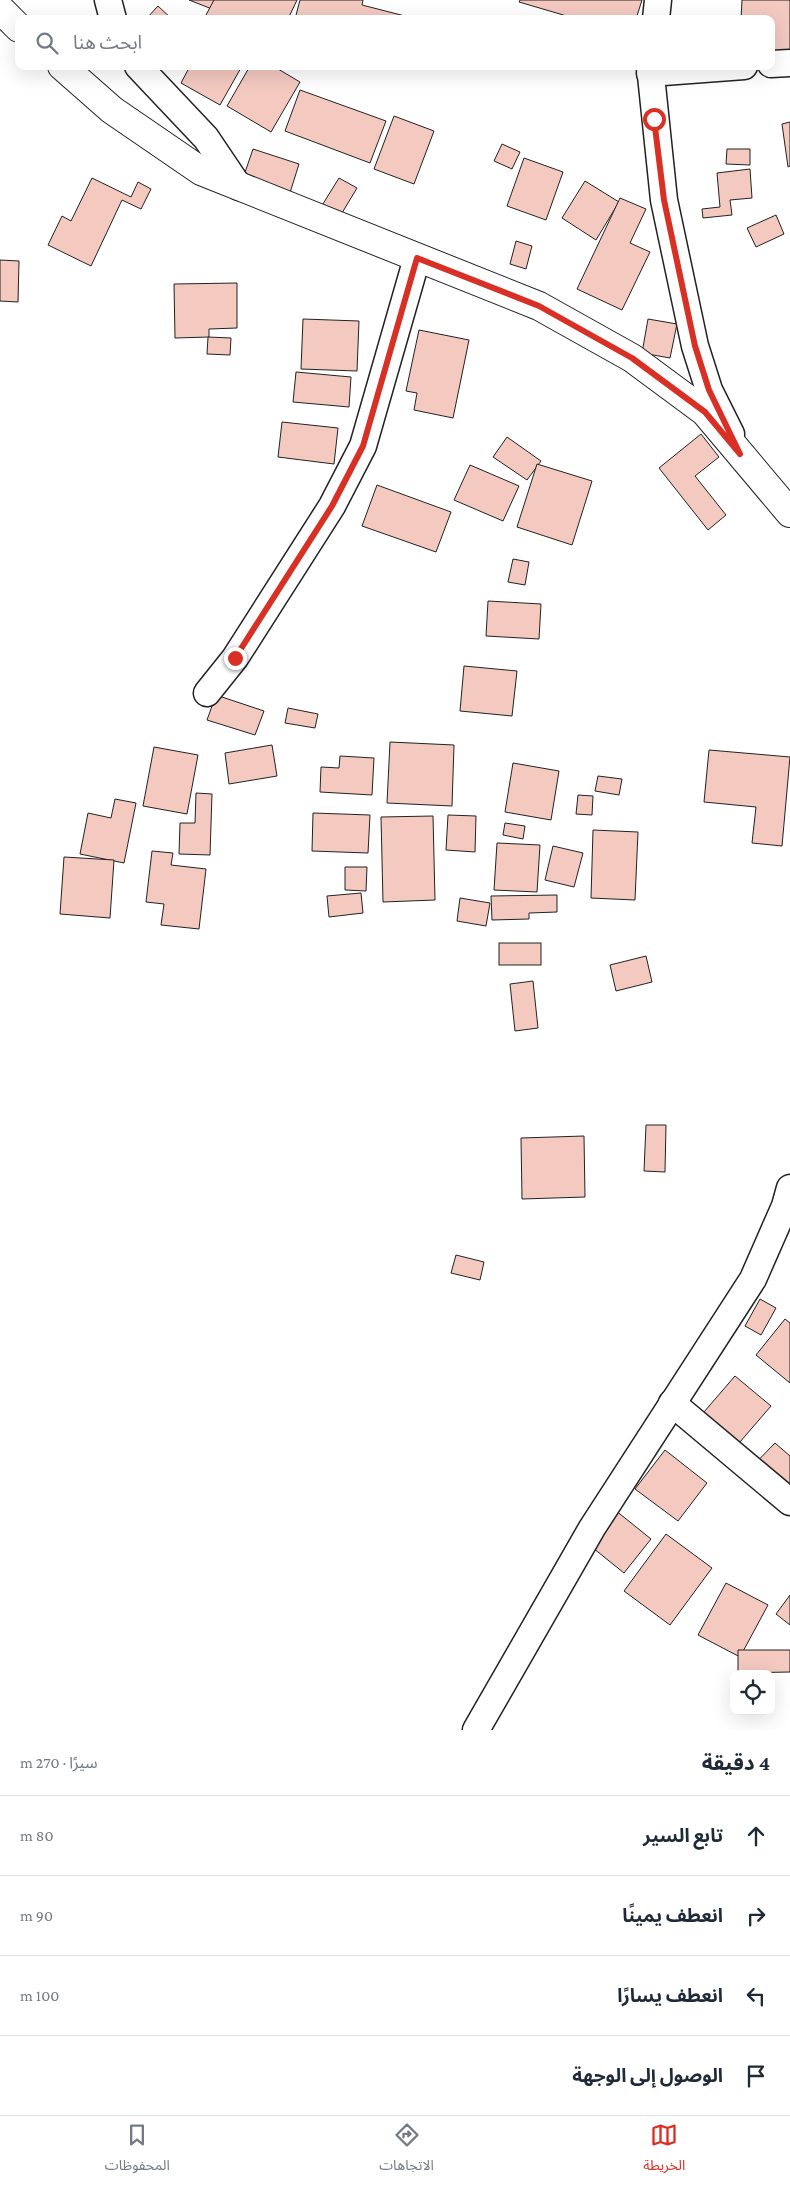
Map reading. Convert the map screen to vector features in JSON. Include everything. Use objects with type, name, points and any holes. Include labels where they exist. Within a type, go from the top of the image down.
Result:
[{"type":"street","points":[[108,0],[112,15]]},
{"type":"street","points":[[656,15],[658,0]]},
{"type":"street","points":[[0,9],[15,24]]},
{"type":"street","points":[[775,64],[790,63]]},
{"type":"street","points":[[67,70],[112,110],[201,171],[539,306],[632,358],[705,412],[790,513]]},
{"type":"street","points":[[142,70],[206,138],[239,187]]},
{"type":"street","points":[[650,70],[664,200],[695,346],[709,390],[740,454]]},
{"type":"street","points":[[207,693],[235,658],[332,506],[363,446],[417,258]]},
{"type":"street","points":[[476,1730],[592,1528],[753,1279],[785,1206],[790,1188]]},
{"type":"street","points":[[672,1403],[790,1502]]},
{"type":"building","points":[[189,0],[216,0],[212,9]]},
{"type":"building","points":[[214,0],[297,0],[290,15],[206,15]]},
{"type":"building","points":[[300,0],[363,0],[362,5],[401,15],[296,15]]},
{"type":"building","points":[[520,0],[642,0],[637,15],[563,15],[519,2]]},
{"type":"building","points":[[742,0],[790,0],[790,56],[775,55],[775,15],[741,15]]},
{"type":"building","points":[[158,6],[168,15],[150,15]]},
{"type":"building","points":[[188,70],[240,70],[220,105],[181,83]]},
{"type":"building","points":[[248,70],[280,70],[300,82],[271,132],[227,106]]},
{"type":"building","points":[[300,90],[386,121],[370,163],[285,131]]},
{"type":"building","points":[[394,116],[434,131],[414,184],[374,169]]},
{"type":"building","points":[[790,122],[790,166],[788,167],[782,124]]},
{"type":"building","points":[[502,144],[520,152],[512,169],[494,161]]},
{"type":"building","points":[[253,149],[299,164],[288,199],[241,184]]},
{"type":"building","points":[[727,149],[750,149],[750,165],[726,164]]},
{"type":"building","points":[[524,158],[563,172],[546,220],[507,206]]},
{"type":"building","points":[[750,169],[752,198],[730,200],[732,215],[703,218],[702,209],[720,207],[717,173]]},
{"type":"building","points":[[92,178],[131,197],[138,182],[151,189],[141,209],[122,200],[91,266],[48,245],[62,216],[71,221]]},
{"type":"building","points":[[339,178],[357,188],[339,218],[321,207]]},
{"type":"building","points":[[585,181],[619,202],[596,240],[562,218]]},
{"type":"building","points":[[620,198],[646,209],[630,243],[650,252],[622,310],[577,289]]},
{"type":"building","points":[[776,215],[784,234],[756,247],[747,228]]},
{"type":"building","points":[[516,241],[532,246],[526,269],[510,264]]},
{"type":"building","points":[[0,260],[19,261],[18,302],[0,301]]},
{"type":"building","points":[[237,283],[237,328],[209,329],[209,337],[175,338],[174,284]]},
{"type":"building","points":[[303,319],[359,321],[357,371],[301,369]]},
{"type":"building","points":[[648,319],[677,324],[670,358],[642,353]]},
{"type":"building","points":[[419,330],[469,340],[453,418],[414,410],[417,393],[406,391]]},
{"type":"building","points":[[208,337],[231,338],[230,355],[207,354]]},
{"type":"building","points":[[296,372],[351,377],[349,407],[293,402]]},
{"type":"building","points":[[282,422],[338,428],[334,464],[278,457]]},
{"type":"building","points":[[701,434],[719,457],[695,476],[726,515],[708,530],[659,468]]},
{"type":"building","points":[[507,437],[541,461],[527,480],[493,457]]},
{"type":"building","points":[[537,464],[592,481],[572,545],[517,527]]},
{"type":"building","points":[[470,465],[519,486],[503,521],[454,500]]},
{"type":"building","points":[[377,485],[451,512],[436,552],[362,526]]},
{"type":"building","points":[[513,559],[529,562],[525,585],[508,582]]},
{"type":"building","points":[[488,601],[541,604],[539,639],[486,636]]},
{"type":"building","points":[[464,666],[517,671],[512,716],[460,711]]},
{"type":"building","points":[[216,695],[264,711],[255,735],[207,720]]},
{"type":"building","points":[[288,708],[318,714],[315,728],[285,723]]},
{"type":"building","points":[[390,742],[454,745],[452,806],[387,803]]},
{"type":"building","points":[[272,745],[277,776],[229,784],[225,753]]},
{"type":"building","points":[[154,747],[198,755],[187,814],[143,806]]},
{"type":"building","points":[[709,750],[790,757],[782,846],[752,843],[756,807],[704,802]]},
{"type":"building","points":[[340,756],[374,758],[372,795],[320,792],[321,767],[339,768]]},
{"type":"building","points":[[513,763],[559,771],[551,820],[505,812]]},
{"type":"building","points":[[598,776],[622,779],[619,795],[595,791]]},
{"type":"building","points":[[196,793],[212,794],[210,855],[179,854],[180,823],[195,823]]},
{"type":"building","points":[[578,795],[593,796],[592,815],[576,814]]},
{"type":"building","points":[[115,799],[136,803],[124,863],[80,854],[88,813],[111,818]]},
{"type":"building","points":[[313,813],[370,815],[368,853],[312,851]]},
{"type":"building","points":[[448,815],[476,816],[475,852],[446,850]]},
{"type":"building","points":[[433,816],[435,900],[383,902],[381,817]]},
{"type":"building","points":[[505,823],[525,826],[523,839],[503,835]]},
{"type":"building","points":[[593,830],[638,832],[635,900],[591,898]]},
{"type":"building","points":[[497,843],[540,845],[537,892],[494,890]]},
{"type":"building","points":[[553,846],[583,853],[574,887],[545,880]]},
{"type":"building","points":[[152,851],[173,853],[171,865],[206,869],[199,929],[161,925],[164,904],[146,902]]},
{"type":"building","points":[[64,857],[114,860],[110,918],[60,914]]},
{"type":"building","points":[[345,867],[367,867],[366,891],[345,890]]},
{"type":"building","points":[[361,893],[363,913],[329,917],[327,896]]},
{"type":"building","points":[[557,895],[557,912],[529,913],[529,919],[492,920],[491,896]]},
{"type":"building","points":[[460,898],[490,903],[486,926],[457,921]]},
{"type":"building","points":[[499,943],[541,943],[541,965],[499,965]]},
{"type":"building","points":[[646,956],[652,982],[616,991],[610,965]]},
{"type":"building","points":[[533,981],[538,1028],[515,1031],[510,984]]},
{"type":"building","points":[[646,1125],[666,1125],[665,1172],[644,1171]]},
{"type":"building","points":[[584,1136],[585,1197],[522,1199],[521,1138]]},
{"type":"building","points":[[456,1255],[484,1262],[480,1280],[451,1273]]},
{"type":"building","points":[[760,1299],[776,1308],[761,1335],[745,1326]]},
{"type":"building","points":[[785,1319],[790,1323],[790,1383],[756,1355]]},
{"type":"building","points":[[735,1376],[771,1406],[727,1457],[691,1427]]},
{"type":"building","points":[[775,1443],[790,1456],[790,1505],[783,1513],[743,1476]]},
{"type":"building","points":[[665,1450],[707,1483],[678,1521],[635,1489]]},
{"type":"building","points":[[615,1510],[651,1539],[624,1573],[588,1544]]},
{"type":"building","points":[[666,1534],[712,1568],[670,1625],[624,1591]]},
{"type":"building","points":[[726,1583],[768,1605],[740,1657],[698,1635]]},
{"type":"building","points":[[790,1595],[790,1625],[776,1614]]},
{"type":"building","points":[[738,1650],[790,1650],[790,1672],[738,1670]]},
{"type":"route","points":[[235,658],[332,506],[363,446],[417,258],[539,306],[632,358],[705,412],[740,454],[709,390],[695,346],[664,200],[654,119]]}]
